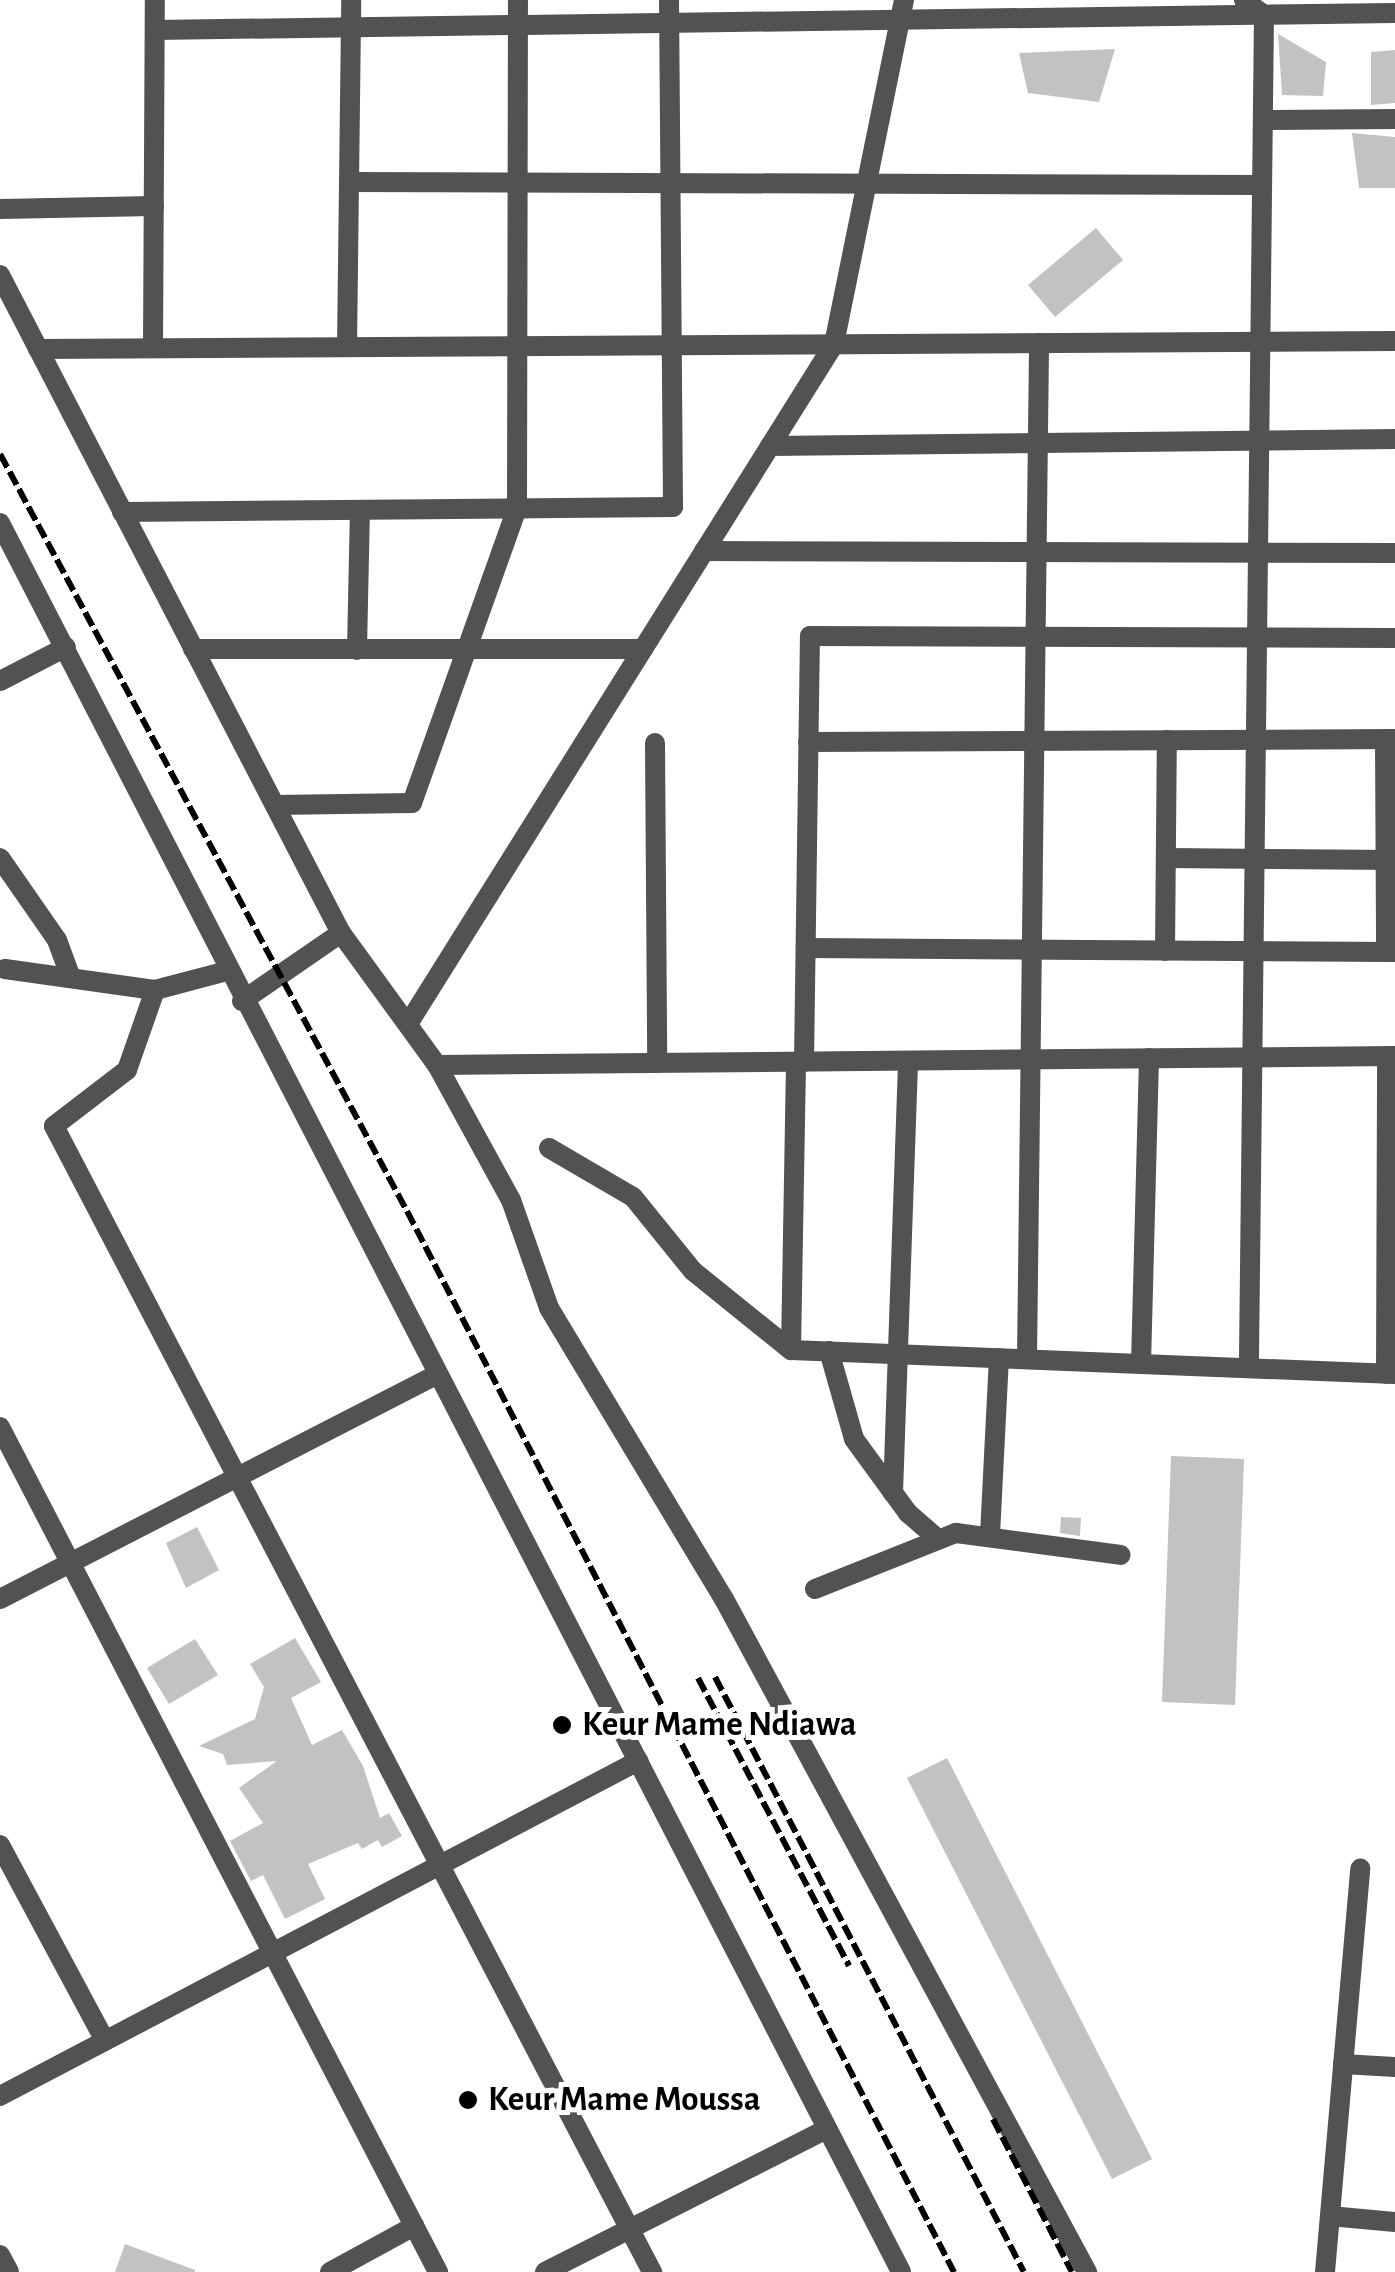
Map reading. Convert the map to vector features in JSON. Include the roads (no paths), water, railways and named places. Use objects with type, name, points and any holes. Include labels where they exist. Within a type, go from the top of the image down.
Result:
[{"type":"street","points":[[153,348],[155,0]]},
{"type":"street","points":[[347,347],[351,0]]},
{"type":"street","points":[[274,805],[412,803],[517,508],[518,0]]},
{"type":"street","points":[[122,512],[673,507],[669,0]]},
{"type":"street","points":[[1244,0],[1264,15]]},
{"type":"street","points":[[155,30],[669,23],[904,10],[1395,13]]},
{"type":"street","points":[[408,1024],[834,344],[904,10]]},
{"type":"street","points":[[1248,1368],[1264,15]]},
{"type":"street","points":[[1263,120],[1395,119]]},
{"type":"street","points":[[349,182],[1262,185]]},
{"type":"street","points":[[0,209],[154,206]]},
{"type":"street","points":[[0,274],[341,933],[437,1065],[511,1200],[549,1308],[724,1599],[1087,2272]]},
{"type":"street","points":[[38,349],[1395,340]]},
{"type":"street","points":[[1027,1359],[1039,342]]},
{"type":"street","points":[[770,446],[1395,439]]},
{"type":"street","points":[[357,650],[360,510]]},
{"type":"street","points":[[0,524],[66,647],[242,1001],[901,2272]]},
{"type":"street","points":[[704,550],[1395,553]]},
{"type":"street","points":[[792,1350],[806,948],[810,636],[1395,638]]},
{"type":"street","points":[[0,681],[66,647]]},
{"type":"street","points":[[193,648],[643,649]]},
{"type":"street","points":[[1166,951],[1167,740]]},
{"type":"street","points":[[806,948],[1391,952],[1390,740],[808,742]]},
{"type":"street","points":[[655,743],[658,1063]]},
{"type":"street","points":[[0,858],[57,940],[71,978]]},
{"type":"street","points":[[1166,858],[1390,860]]},
{"type":"street","points":[[242,1001],[341,933]]},
{"type":"street","points":[[2,975],[71,978],[155,990],[227,970]]},
{"type":"street","points":[[155,990],[126,1070],[54,1126],[652,2272]]},
{"type":"street","points":[[437,1065],[1391,1056],[1391,1374],[792,1350],[693,1271],[632,1197],[549,1148]]},
{"type":"street","points":[[1141,1364],[1148,1058]]},
{"type":"street","points":[[893,1493],[908,1060]]},
{"type":"street","points":[[828,1352],[854,1439],[893,1493],[934,1536]]},
{"type":"street","points":[[990,1535],[999,1358]]},
{"type":"street","points":[[0,1599],[436,1375]]},
{"type":"street","points":[[0,1427],[438,2272]]},
{"type":"street","points":[[816,1589],[934,1536],[990,1535],[1053,1551],[1121,1555]]},
{"type":"street","points":[[0,2096],[638,1761]]},
{"type":"street","points":[[0,1844],[105,2041]]},
{"type":"street","points":[[1325,2272],[1360,1869]]},
{"type":"street","points":[[1343,2064],[1395,2067]]},
{"type":"street","points":[[544,2272],[825,2130]]},
{"type":"street","points":[[1330,2216],[1395,2222]]},
{"type":"street","points":[[330,2272],[414,2226]]},
{"type":"street","points":[[0,2254],[9,2272]]},
{"type":"railway","points":[[0,454],[407,1211],[954,2272]]},
{"type":"railway","points":[[715,1677],[1024,2272]]},
{"type":"railway","points":[[698,1678],[849,1966]]},
{"type":"railway","points":[[993,2119],[1072,2272]]},
{"type":"place","name":"Keur Mame Ndiawa","points":[[562,1725]]},
{"type":"place","name":"Keur Mame Moussa","points":[[468,2100]]}]
